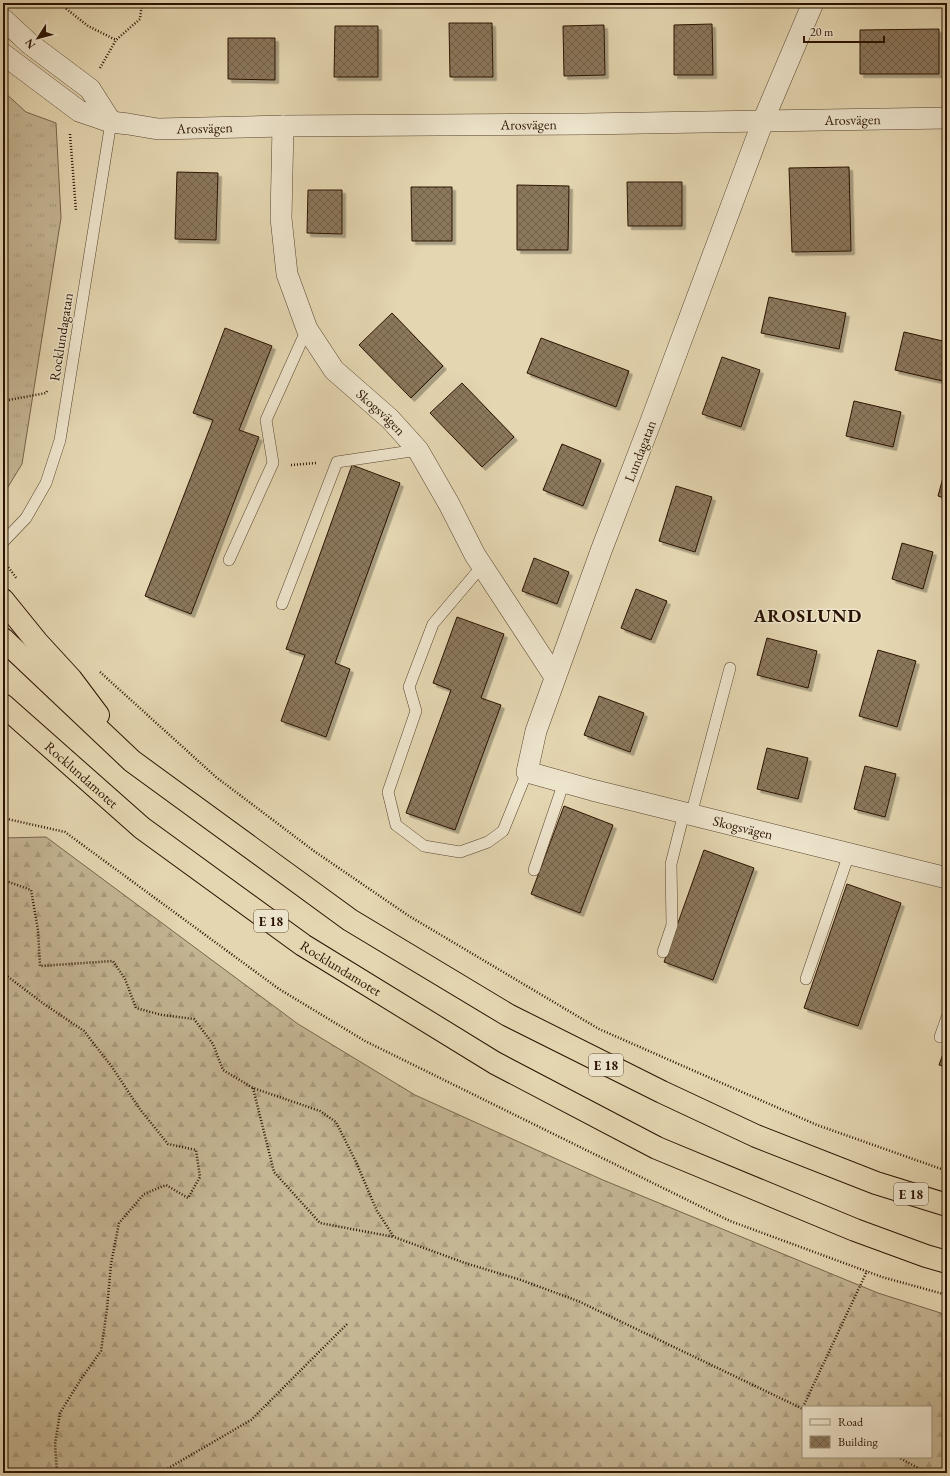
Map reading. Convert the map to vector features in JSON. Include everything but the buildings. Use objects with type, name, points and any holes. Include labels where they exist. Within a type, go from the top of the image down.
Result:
[{"type":"highway","name":"E 18","points":[[3,600],[37,642],[71,679],[132,761]]},
{"type":"highway","name":"E 18","points":[[3,640],[132,761],[350,920],[508,1015],[662,1092],[756,1136],[876,1183],[947,1205]]},
{"type":"highway","name":"E 18","points":[[3,705],[27,727]]},
{"type":"highway","name":"E 18","points":[[3,717],[27,727]]},
{"type":"highway","name":"Rocklundamotet","points":[[27,727],[142,828],[304,945],[495,1063],[657,1148],[855,1230],[926,1256],[947,1262]]},
{"type":"street","name":"Lundagatan","points":[[533,774],[536,731],[555,677],[763,121],[813,3]]},
{"type":"street","points":[[3,19],[30,44],[90,89],[111,122]]},
{"type":"street","name":"Arosvägen","points":[[3,54],[79,111],[111,122],[158,129],[283,126],[577,124],[947,118]]},
{"type":"street","name":"Skogsvägen","points":[[283,126],[281,218],[287,274],[307,329],[334,370],[390,419],[418,450],[433,474],[475,555],[555,677]]},
{"type":"street","name":"Skogsvägen","points":[[533,774],[947,878]]},
{"type":"lane","name":"Rocklundagatan","points":[[3,542],[26,518],[46,483],[60,440],[111,122]]},
{"type":"lane","points":[[229,560],[271,467],[272,463],[266,420],[307,329]]},
{"type":"lane","points":[[282,604],[337,462],[418,450]]},
{"type":"lane","points":[[482,566],[433,624],[409,687],[416,711],[388,792],[396,824],[424,846],[460,852],[488,842],[503,831],[533,774]]},
{"type":"lane","points":[[663,952],[672,925],[671,864],[688,814],[730,668]]},
{"type":"lane","points":[[534,870],[564,782]]},
{"type":"lane","points":[[806,979],[849,854]]},
{"type":"lane","points":[[940,1038],[947,1017]]},
{"type":"path","points":[[59,3],[88,26],[116,40],[140,19],[142,3]]},
{"type":"path","points":[[70,130],[76,212]]},
{"type":"path","points":[[3,401],[46,393],[48,385]]},
{"type":"path","points":[[271,467],[337,462]]},
{"type":"path","points":[[3,560],[18,580]]},
{"type":"path","points":[[99,672],[216,777],[314,851],[409,916],[599,1029],[818,1125],[947,1171]]},
{"type":"path","points":[[3,818],[65,832]]},
{"type":"path","points":[[3,880],[31,890],[38,930],[40,966],[113,961],[125,980],[136,1008],[162,1015],[194,1019],[213,1044],[223,1070],[253,1088],[320,1111],[336,1122],[356,1162],[377,1211],[394,1237]]},
{"type":"path","points":[[3,973],[44,1004],[84,1031],[112,1067],[139,1108],[168,1144],[196,1150],[200,1177],[188,1198],[166,1185],[144,1194],[119,1223],[111,1264],[107,1309],[100,1351],[60,1413],[55,1444],[57,1473]]},
{"type":"path","points":[[253,1088],[274,1172],[320,1223],[394,1237],[465,1263],[521,1280],[578,1301],[802,1408]]},
{"type":"path","points":[[804,1406],[867,1271]]},
{"type":"path","points":[[160,1473],[251,1420],[348,1323]]},
{"type":"path","points":[[900,1458],[927,1473]]},
{"type":"green space","points":[[3,91],[26,112],[56,123],[61,218],[22,464],[3,495]]},
{"type":"green space","points":[[46,837],[298,1024],[415,1095],[603,1180],[878,1293],[947,1315],[947,1473],[3,1473],[3,838]]},
{"type":"district","name":"AROSLUND","points":[[808,615]]}]
